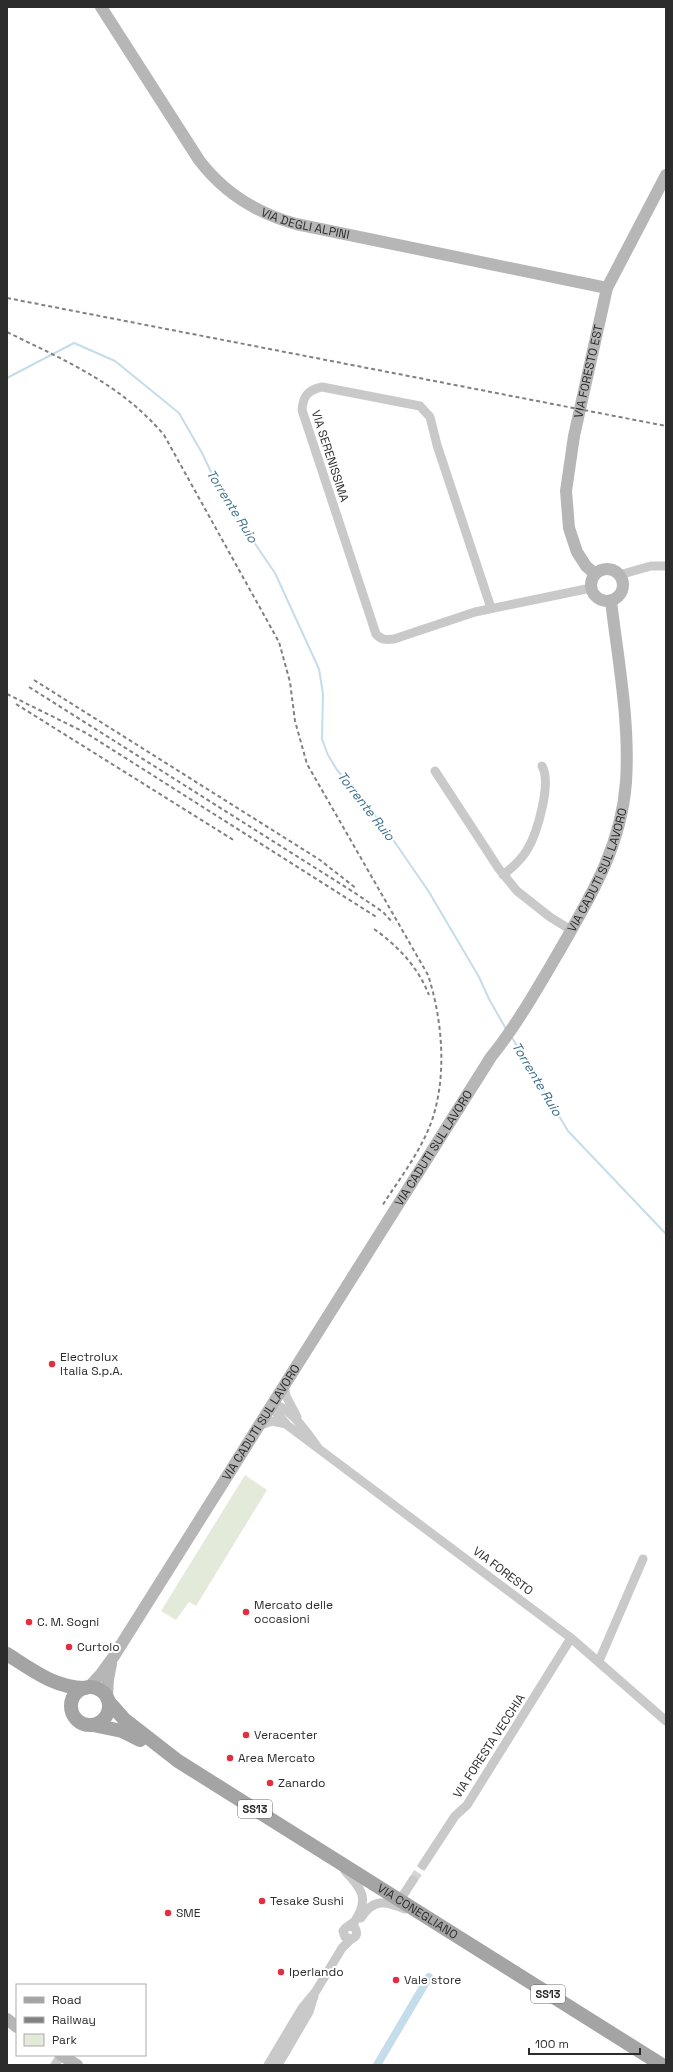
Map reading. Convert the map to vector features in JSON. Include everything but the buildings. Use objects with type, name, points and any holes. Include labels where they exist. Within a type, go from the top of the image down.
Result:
[{"type":"main road","points":[[7,1654],[46,1679],[65,1687],[99,1689],[108,1700],[110,1709],[104,1720],[93,1725],[87,1725],[76,1719],[71,1708],[46,1679]]},
{"type":"main road","points":[[71,1708],[75,1696],[87,1688]]},
{"type":"main road","name":"VIA CONEGLIANO","points":[[108,1700],[124,1719],[173,1757]]},
{"type":"main road","name":"VIA CONEGLIANO","points":[[93,1725],[122,1731],[173,1757],[662,2065]]},
{"type":"street","name":"VIA DEGLI ALPINI","points":[[101,7],[199,160],[208,172],[239,200],[266,214],[296,224],[607,288]]},
{"type":"street","name":"VIA FORESTO EST","points":[[595,574],[586,566],[577,552],[569,528],[566,491],[574,436],[607,288],[666,175]]},
{"type":"street","name":"VIA SERENISSIMA","points":[[490,608],[436,445],[430,417],[425,409],[420,406],[322,387],[311,390],[302,402],[302,410],[376,634],[379,638],[394,639],[490,608],[591,588]]},
{"type":"street","points":[[619,575],[651,566],[666,566]]},
{"type":"street","points":[[610,569],[619,575],[622,579],[622,590],[620,595],[611,601],[600,600],[593,593],[591,588],[592,578],[599,570],[610,569]]},
{"type":"street","name":"VIA CADUTI SUL LAVORO","points":[[87,1688],[101,1674],[114,1656],[258,1426],[542,981],[604,871],[614,845],[621,815],[626,784],[627,755],[625,722],[611,601]]},
{"type":"street","points":[[503,875],[518,862],[528,850],[536,830],[545,785],[545,770],[542,766]]},
{"type":"street","points":[[435,771],[503,875],[516,892],[550,918],[571,930]]},
{"type":"street","points":[[284,1386],[286,1396],[302,1427]]},
{"type":"street","name":"VIA FORESTO","points":[[319,1448],[285,1409],[276,1404],[272,1405],[287,1425],[571,1638],[666,1721]]},
{"type":"street","points":[[258,1426],[272,1421],[287,1425]]},
{"type":"street","points":[[599,1661],[643,1559]]},
{"type":"street","name":"VIA FORESTA VECCHIA","points":[[423,1865],[455,1816],[467,1805],[571,1638]]},
{"type":"street","name":"VIA CADUTI SUL LAVORO","points":[[108,1700],[108,1679],[114,1656]]},
{"type":"street","points":[[268,2065],[302,2008],[316,1991],[348,1937],[356,1935],[353,1928],[363,1906],[362,1895],[359,1886],[331,1857]]},
{"type":"street","points":[[400,1900],[413,1880]]},
{"type":"street","points":[[353,1928],[367,1910],[381,1903],[395,1905],[434,1922]]},
{"type":"street","points":[[278,2065],[309,2012],[316,1991]]},
{"type":"street","points":[[7,2019],[16,2026]]},
{"type":"street","points":[[55,2065],[60,2056]]},
{"type":"street","points":[[63,2056],[77,2065]]},
{"type":"green space","points":[[245,1475],[267,1490],[196,1606],[189,1602],[176,1620],[161,1611]]},
{"type":"waterway","name":"Torrente Ruio","points":[[7,378],[74,343],[115,361],[179,413],[202,453],[223,497],[275,573],[319,669],[323,694],[322,739],[328,755],[337,770],[383,825],[429,892],[479,977],[489,999],[506,1029]]},
{"type":"waterway","name":"Torrente Ruio","points":[[511,1036],[568,1131],[666,1234]]},
{"type":"waterway","points":[[377,2065],[429,1977]]},
{"type":"tunnel","points":[[413,1880],[423,1865]]},
{"type":"railway","points":[[7,298],[666,426]]},
{"type":"railway","points":[[7,332],[92,375],[130,401],[164,435],[279,642],[290,682],[295,721],[307,764],[428,975],[440,1031],[441,1072],[439,1091],[429,1128],[414,1158],[382,1206]]},
{"type":"railway","points":[[34,680],[320,860],[357,889]]},
{"type":"railway","points":[[29,687],[355,893],[383,912],[393,923]]},
{"type":"railway","points":[[7,694],[86,733],[378,918]]},
{"type":"railway","points":[[16,704],[235,841]]},
{"type":"railway","points":[[374,929],[399,950],[413,966],[429,995]]},
{"type":"place","name":"Electrolux Italia S.p.A.","points":[[52,1364]]},
{"type":"place","name":"Mercato delle occasioni","points":[[246,1612]]},
{"type":"place","name":"C. M. Sogni","points":[[29,1622]]},
{"type":"place","name":"Curtolo","points":[[69,1647]]},
{"type":"place","name":"Veracenter","points":[[246,1735]]},
{"type":"place","name":"Area Mercato","points":[[230,1758]]},
{"type":"place","name":"Zanardo","points":[[270,1783]]},
{"type":"place","name":"Tesake Sushi","points":[[262,1901]]},
{"type":"place","name":"SME","points":[[168,1913]]},
{"type":"place","name":"Iperlando","points":[[281,1972]]},
{"type":"place","name":"Vale store","points":[[396,1980]]}]
